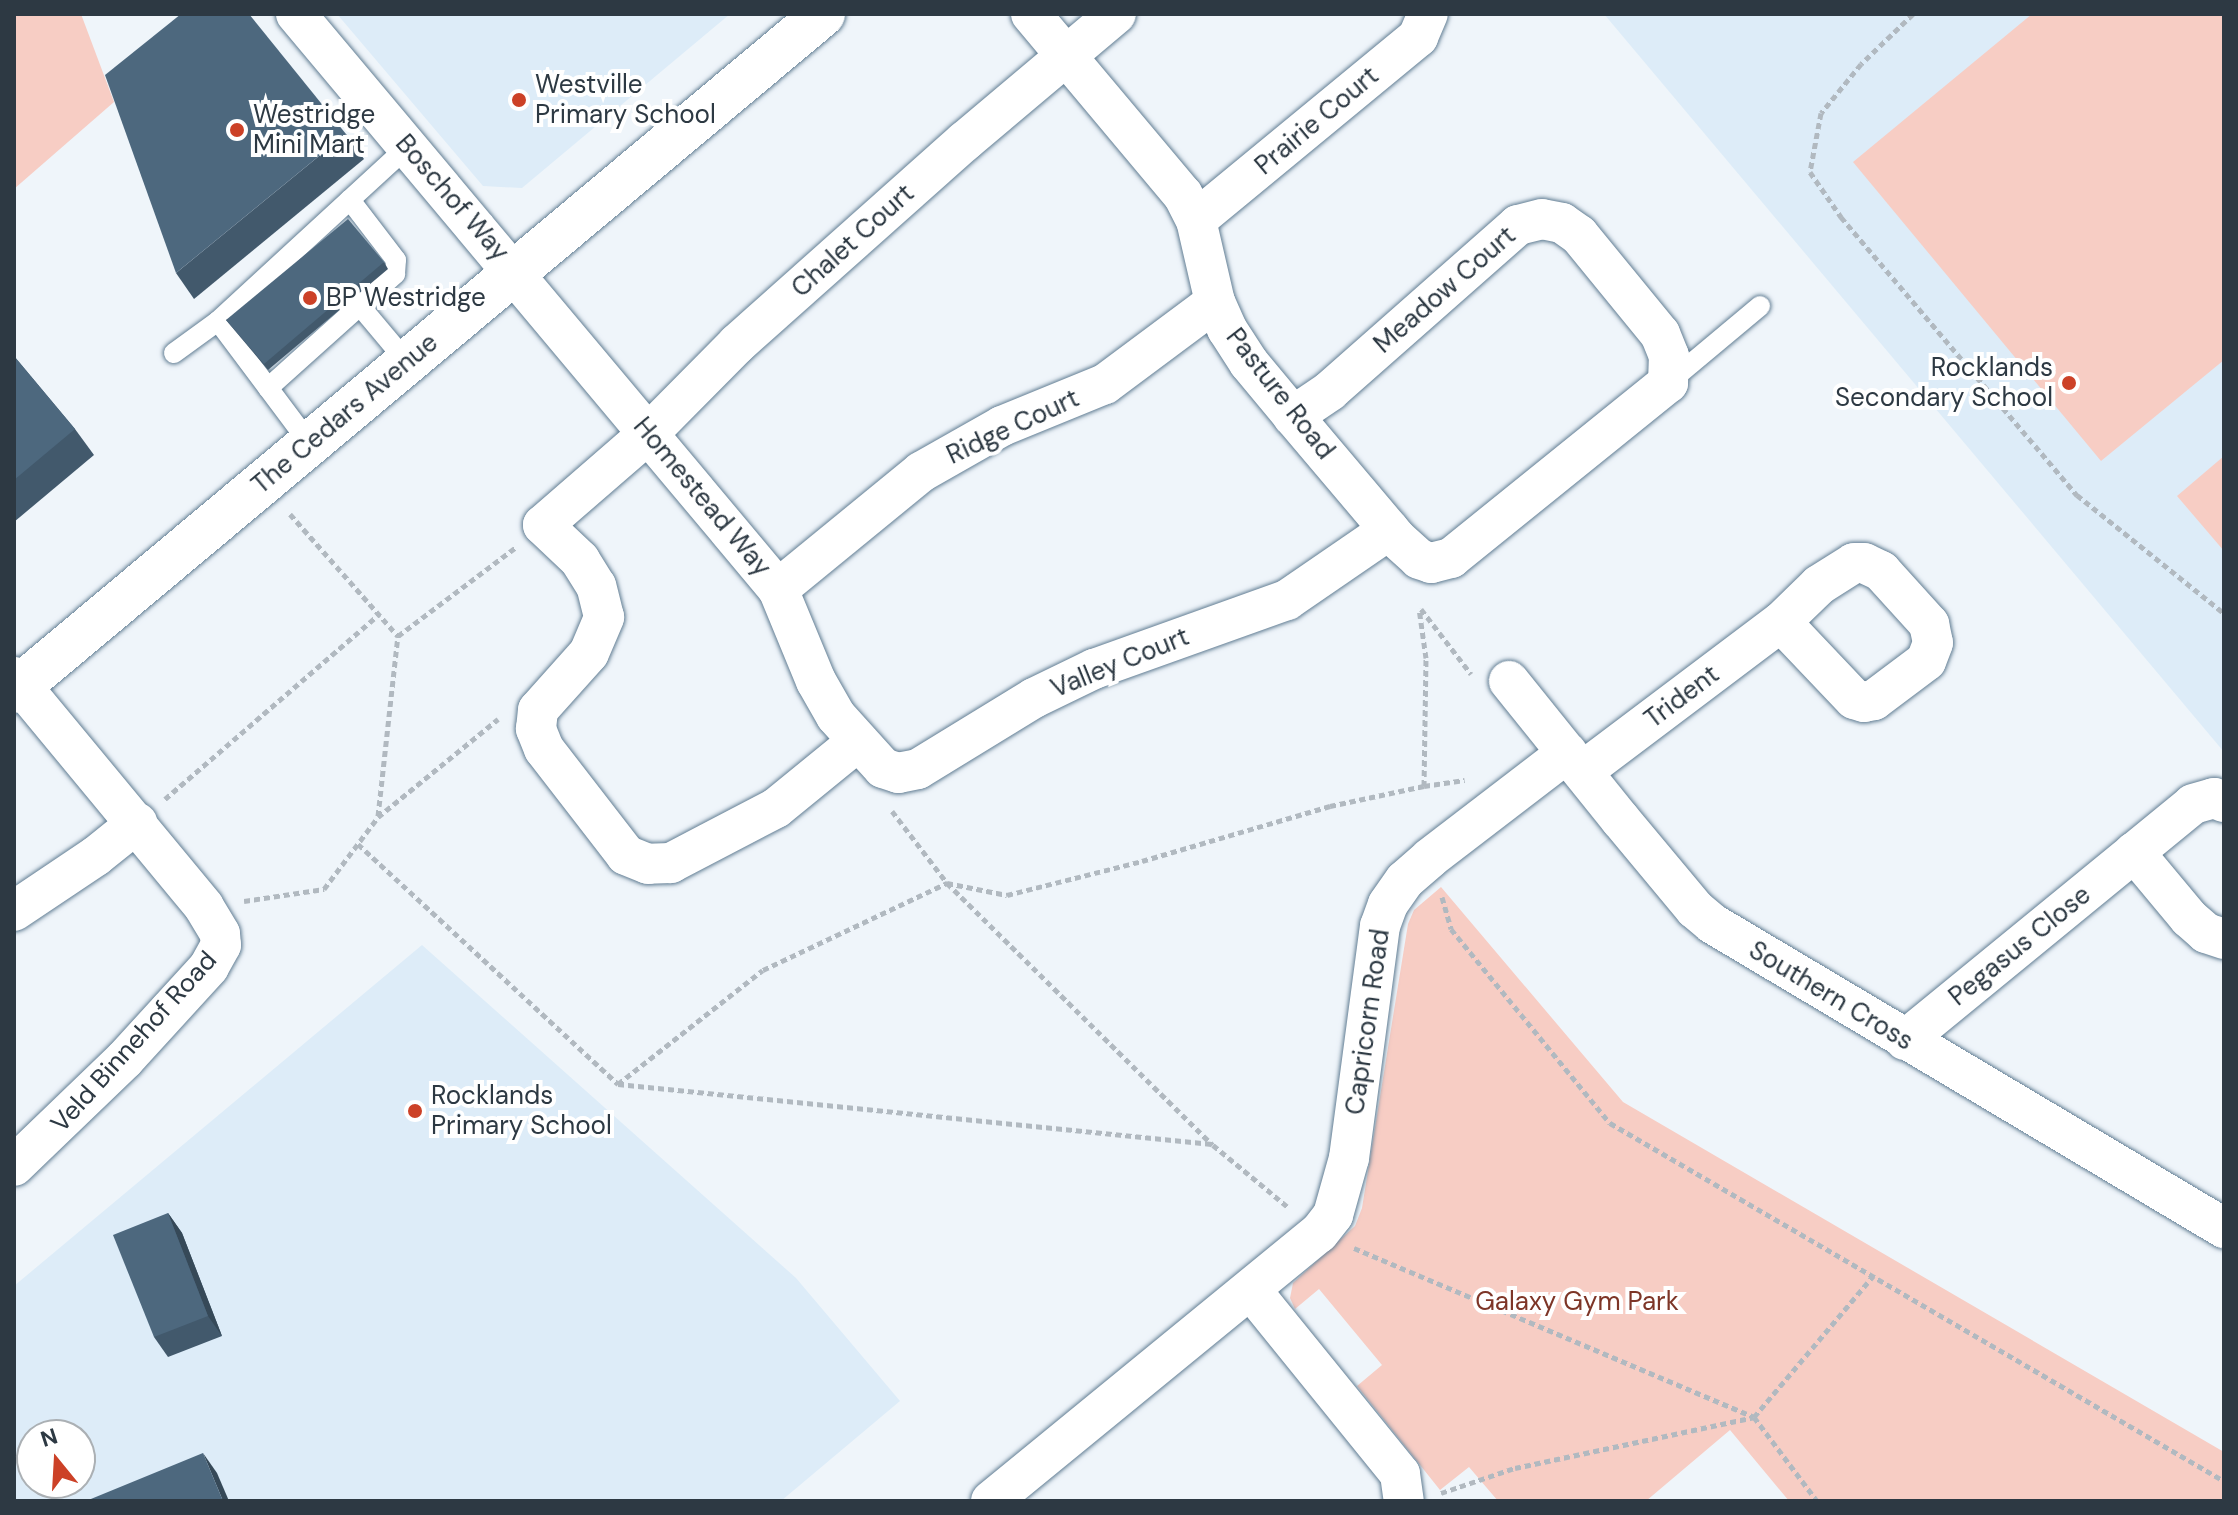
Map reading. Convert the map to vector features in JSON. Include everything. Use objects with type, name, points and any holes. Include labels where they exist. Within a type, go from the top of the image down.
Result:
[{"type":"street","name":"Boschof Way","points":[[296,14],[515,272]]},
{"type":"street","name":"The Cedars Avenue","points":[[16,684],[310,444],[823,14]]},
{"type":"street","name":"Pasture Road","points":[[1031,14],[1183,195],[1196,220],[1215,302],[1227,329],[1249,363],[1389,530]]},
{"type":"street","points":[[1066,56],[1116,14]]},
{"type":"street","name":"Prairie Court","points":[[1196,220],[1418,37],[1428,14]]},
{"type":"street","name":"Chalet Court","points":[[542,528],[545,521],[648,434],[737,344],[965,141],[1066,56]]},
{"type":"street","name":"Meadow Court","points":[[1293,416],[1330,391],[1518,225],[1542,219],[1562,223],[1579,235],[1660,334],[1669,356],[1668,383]]},
{"type":"street","name":"Homestead Way","points":[[515,272],[778,589],[816,681],[857,742]]},
{"type":"street","name":"Ridge Court","points":[[778,589],[921,472],[1002,426],[1105,384],[1215,302]]},
{"type":"street","points":[[1389,530],[1419,559],[1431,563],[1451,558],[1668,383]]},
{"type":"street","points":[[542,528],[580,560],[596,586],[604,617],[589,653],[538,710],[536,729],[544,749],[626,855],[648,864],[671,863],[759,819],[857,742],[883,768],[898,773]]},
{"type":"street","name":"Valley Court","points":[[898,773],[918,769],[1034,698],[1094,669],[1287,600],[1389,530]]},
{"type":"street","name":"Trident","points":[[1575,762],[1781,622]]},
{"type":"street","name":"Southern Cross","points":[[1509,681],[1695,909],[1713,924],[2224,1228]]},
{"type":"street","points":[[16,684],[137,823],[204,907]]},
{"type":"street","name":"Capricorn Road","points":[[991,1501],[1319,1233],[1333,1215],[1349,1158],[1380,926],[1388,904],[1405,880],[1430,858],[1575,762]]},
{"type":"street","name":"Pegasus Close","points":[[1905,1040],[2193,804],[2214,798],[2224,802]]},
{"type":"street","points":[[14,911],[96,856],[137,823]]},
{"type":"street","points":[[2134,852],[2189,918],[2206,933],[2224,939]]},
{"type":"street","name":"Veld Binnehof Road","points":[[14,1166],[125,1059],[209,967],[221,945],[220,934],[204,907]]},
{"type":"street","points":[[1251,1290],[1418,1499]]},
{"type":"lane","points":[[174,353],[218,321],[407,147]]},
{"type":"lane","points":[[268,388],[395,274],[397,263],[350,200]]},
{"type":"lane","points":[[360,306],[407,362]]},
{"type":"lane","points":[[1668,383],[1760,306]]},
{"type":"lane","points":[[218,321],[310,444]]},
{"type":"path","points":[[1913,14],[1861,64],[1821,113],[1810,172],[1841,217],[2077,495],[2224,613]]},
{"type":"path","points":[[288,512],[398,636]]},
{"type":"path","points":[[378,817],[398,636],[542,528]]},
{"type":"path","points":[[618,1084],[763,970],[947,883],[1007,895],[1142,861],[1330,806],[1424,786],[1426,658],[1419,608]]},
{"type":"path","points":[[137,823],[379,614]]},
{"type":"path","points":[[204,907],[324,889],[378,817],[492,721],[538,710]]},
{"type":"path","points":[[898,773],[884,801],[947,883],[1213,1145],[1319,1233],[1754,1417],[1817,1501]]},
{"type":"path","points":[[358,844],[618,1084],[1213,1145]]},
{"type":"path","points":[[1430,858],[1451,929],[1610,1123],[2224,1481]]},
{"type":"path","points":[[1418,1499],[1515,1468],[1754,1417],[1873,1276]]},
{"type":"shaded area","name":"Westville Primary School","points":[[337,14],[730,14],[522,188],[483,186]]},
{"type":"shaded area","name":"Rocklands Secondary School","points":[[1604,14],[2224,14],[2224,752]]},
{"type":"shaded area","name":"Rocklands Primary School","points":[[422,945],[796,1278],[900,1401],[781,1501],[14,1501],[14,1286]]},
{"type":"green space","points":[[14,14],[81,14],[114,102],[14,189]]},
{"type":"green space","points":[[2032,14],[2224,14],[2224,360],[2101,461],[1853,162]]},
{"type":"green space","points":[[2224,456],[2224,551],[2177,496]]},
{"type":"green space","name":"Galaxy Gym Park","points":[[1441,887],[1623,1102],[2224,1452],[2224,1501],[1789,1501],[1730,1430],[1646,1501],[1498,1501],[1469,1467],[1440,1490],[1357,1386],[1382,1365],[1319,1289],[1295,1309],[1290,1298],[1293,1283],[1355,1226],[1362,1208],[1408,924],[1414,910]]},
{"type":"building","name":"Westridge Mini Mart","points":[[181,14],[249,14],[346,134],[176,273],[105,75]]},
{"type":"building","name":"BP Westridge","points":[[348,219],[384,262],[264,364],[226,320]]},
{"type":"building","points":[[14,356],[75,429],[14,480]]},
{"type":"building","points":[[168,1213],[208,1316],[154,1337],[113,1235]]},
{"type":"building","points":[[203,1453],[223,1501],[86,1501]]},
{"type":"place","name":"Westville Primary School","points":[[519,100]]},
{"type":"place","name":"Westridge Mini Mart","points":[[237,130]]},
{"type":"place","name":"BP Westridge","points":[[310,298]]},
{"type":"place","name":"Rocklands Secondary School","points":[[2069,383]]},
{"type":"place","name":"Rocklands Primary School","points":[[415,1111]]}]
